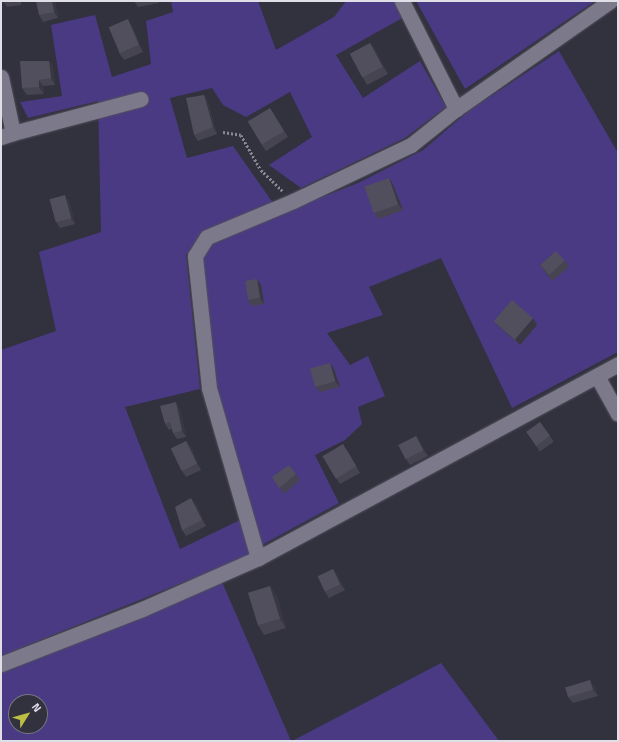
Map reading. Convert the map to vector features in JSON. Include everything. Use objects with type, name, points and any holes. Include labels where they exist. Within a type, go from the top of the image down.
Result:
[{"type":"street","points":[[402,1],[456,109]]},
{"type":"street","points":[[258,558],[209,388],[195,256],[206,236],[293,201],[411,145],[456,109],[610,1]]},
{"type":"street","points":[[1,77],[7,135],[141,99]]},
{"type":"street","points":[[1,664],[142,609],[258,558],[618,364]]},
{"type":"street","points":[[597,376],[618,414]]},
{"type":"path","points":[[223,132],[241,135],[261,170],[293,201]]},
{"type":"shaded area","points":[[171,1],[258,1],[276,50],[334,17],[346,1],[398,1],[406,16],[336,55],[363,98],[420,61],[446,107],[405,138],[301,188],[269,165],[312,137],[290,92],[246,117],[223,105],[212,88],[170,98],[187,158],[233,146],[273,203],[204,232],[186,255],[200,389],[125,407],[180,549],[240,520],[251,555],[1,656],[1,350],[56,331],[39,252],[101,232],[98,101],[28,118],[20,102],[62,96],[51,25],[95,15],[112,77],[151,64],[146,21],[173,12]]},
{"type":"shaded area","points":[[416,1],[595,1],[465,89]]},
{"type":"shaded area","points":[[559,51],[618,153],[618,352],[512,408],[441,258],[369,287],[383,315],[327,333],[350,365],[368,356],[385,396],[358,407],[362,424],[345,440],[315,455],[339,503],[262,545],[217,389],[203,259],[214,239],[358,183],[423,150],[470,110]]},
{"type":"shaded area","points":[[222,582],[291,741],[1,741],[1,673]]},
{"type":"shaded area","points":[[441,663],[499,741],[292,741]]},
{"type":"building","points":[[36,1],[52,1],[54,12],[39,15]]},
{"type":"building","points":[[128,19],[139,45],[120,53],[109,27]]},
{"type":"building","points":[[370,43],[383,67],[362,78],[350,54]]},
{"type":"building","points":[[20,61],[49,61],[51,78],[39,80],[39,87],[22,88]]},
{"type":"building","points":[[204,95],[213,127],[194,135],[186,98]]},
{"type":"building","points":[[270,108],[284,131],[262,145],[248,121]]},
{"type":"building","points":[[389,178],[398,204],[374,213],[364,186]]},
{"type":"building","points":[[65,195],[71,218],[56,222],[50,199]]},
{"type":"building","points":[[556,251],[565,261],[549,275],[540,265]]},
{"type":"building","points":[[257,279],[260,298],[248,300],[245,281]]},
{"type":"building","points":[[512,300],[533,318],[515,340],[494,321]]},
{"type":"building","points":[[330,363],[335,381],[315,387],[310,369]]},
{"type":"building","points":[[176,402],[182,431],[173,433],[170,422],[165,424],[160,406]]},
{"type":"building","points":[[540,422],[550,436],[536,446],[526,432]]},
{"type":"building","points":[[416,436],[423,450],[405,459],[398,445]]},
{"type":"building","points":[[186,441],[197,463],[182,471],[171,448]]},
{"type":"building","points":[[343,444],[356,466],[336,479],[322,456]]},
{"type":"building","points":[[289,465],[296,474],[279,488],[272,477]]},
{"type":"building","points":[[191,498],[202,520],[182,530],[175,507]]},
{"type":"building","points":[[333,569],[340,584],[325,592],[318,576]]},
{"type":"building","points":[[270,586],[280,619],[258,625],[248,593]]},
{"type":"building","points":[[590,680],[593,690],[568,697],[565,688]]}]
